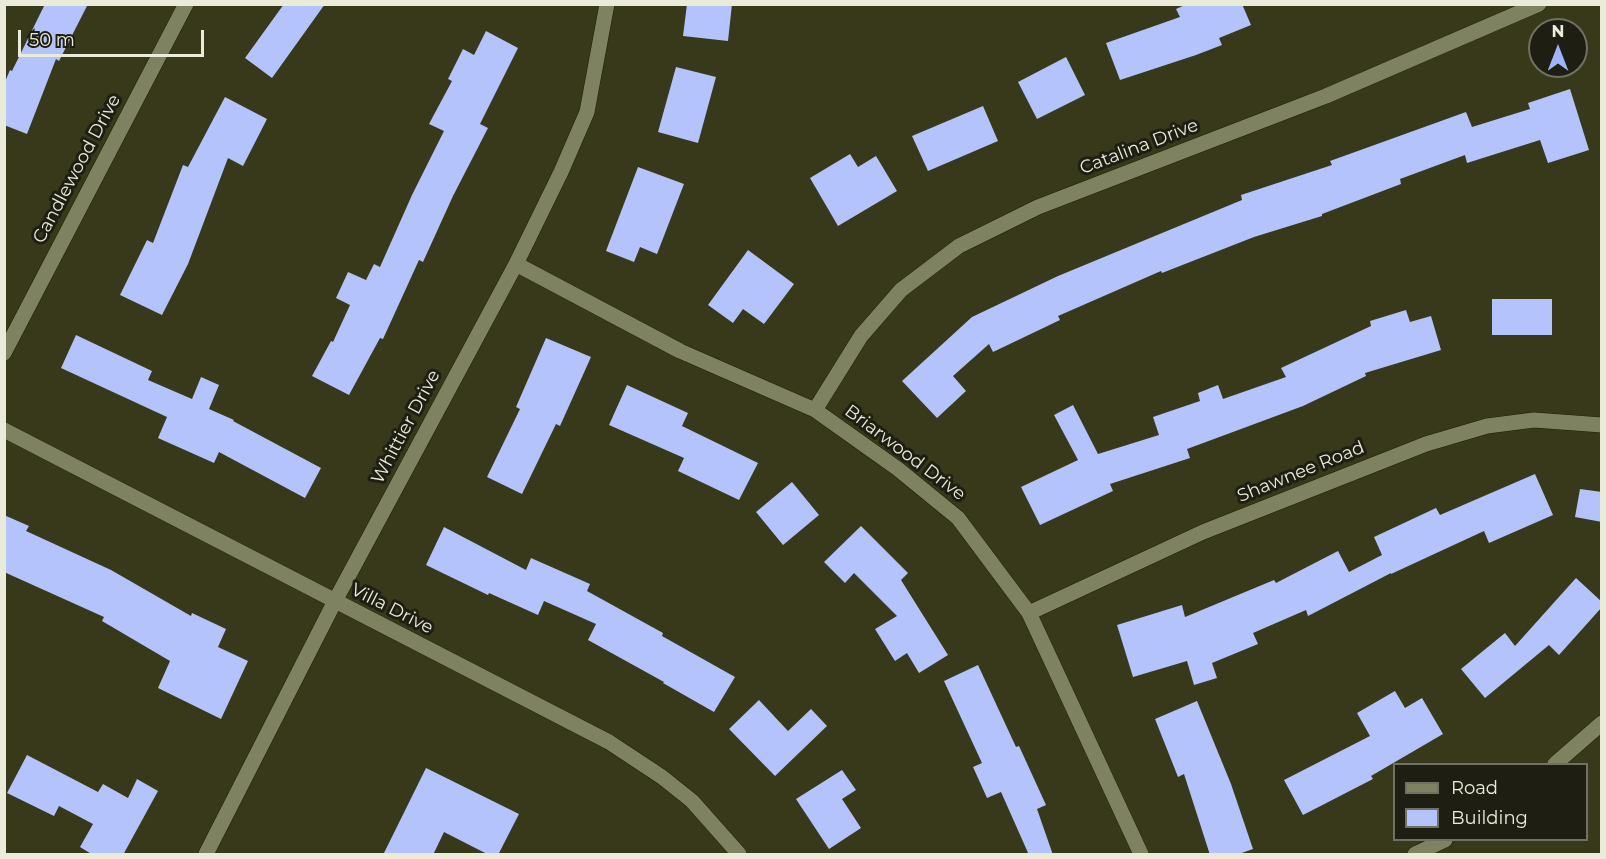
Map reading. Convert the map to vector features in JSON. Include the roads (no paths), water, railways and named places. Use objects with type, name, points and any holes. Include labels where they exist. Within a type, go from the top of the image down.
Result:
[{"type":"street","name":"Candlewood Drive","points":[[4,353],[186,4]]},
{"type":"street","name":"Whittier Drive","points":[[206,855],[335,601],[516,264],[561,172],[586,112],[607,4]]},
{"type":"street","name":"Catalina Drive","points":[[815,410],[861,336],[901,290],[959,246],[1038,207],[1326,96],[1539,4]]},
{"type":"street","name":"Briarwood Drive","points":[[516,264],[680,351],[815,410],[898,469],[958,518],[1029,613],[1141,855]]},
{"type":"street","name":"Shawnee Road","points":[[1029,613],[1203,532],[1426,444],[1487,426],[1534,420],[1602,425]]},
{"type":"street","name":"Villa Drive","points":[[4,430],[609,742],[662,777],[692,801],[739,855]]},
{"type":"street","points":[[1557,763],[1602,723]]},
{"type":"street","points":[[1415,855],[1443,841]]}]
